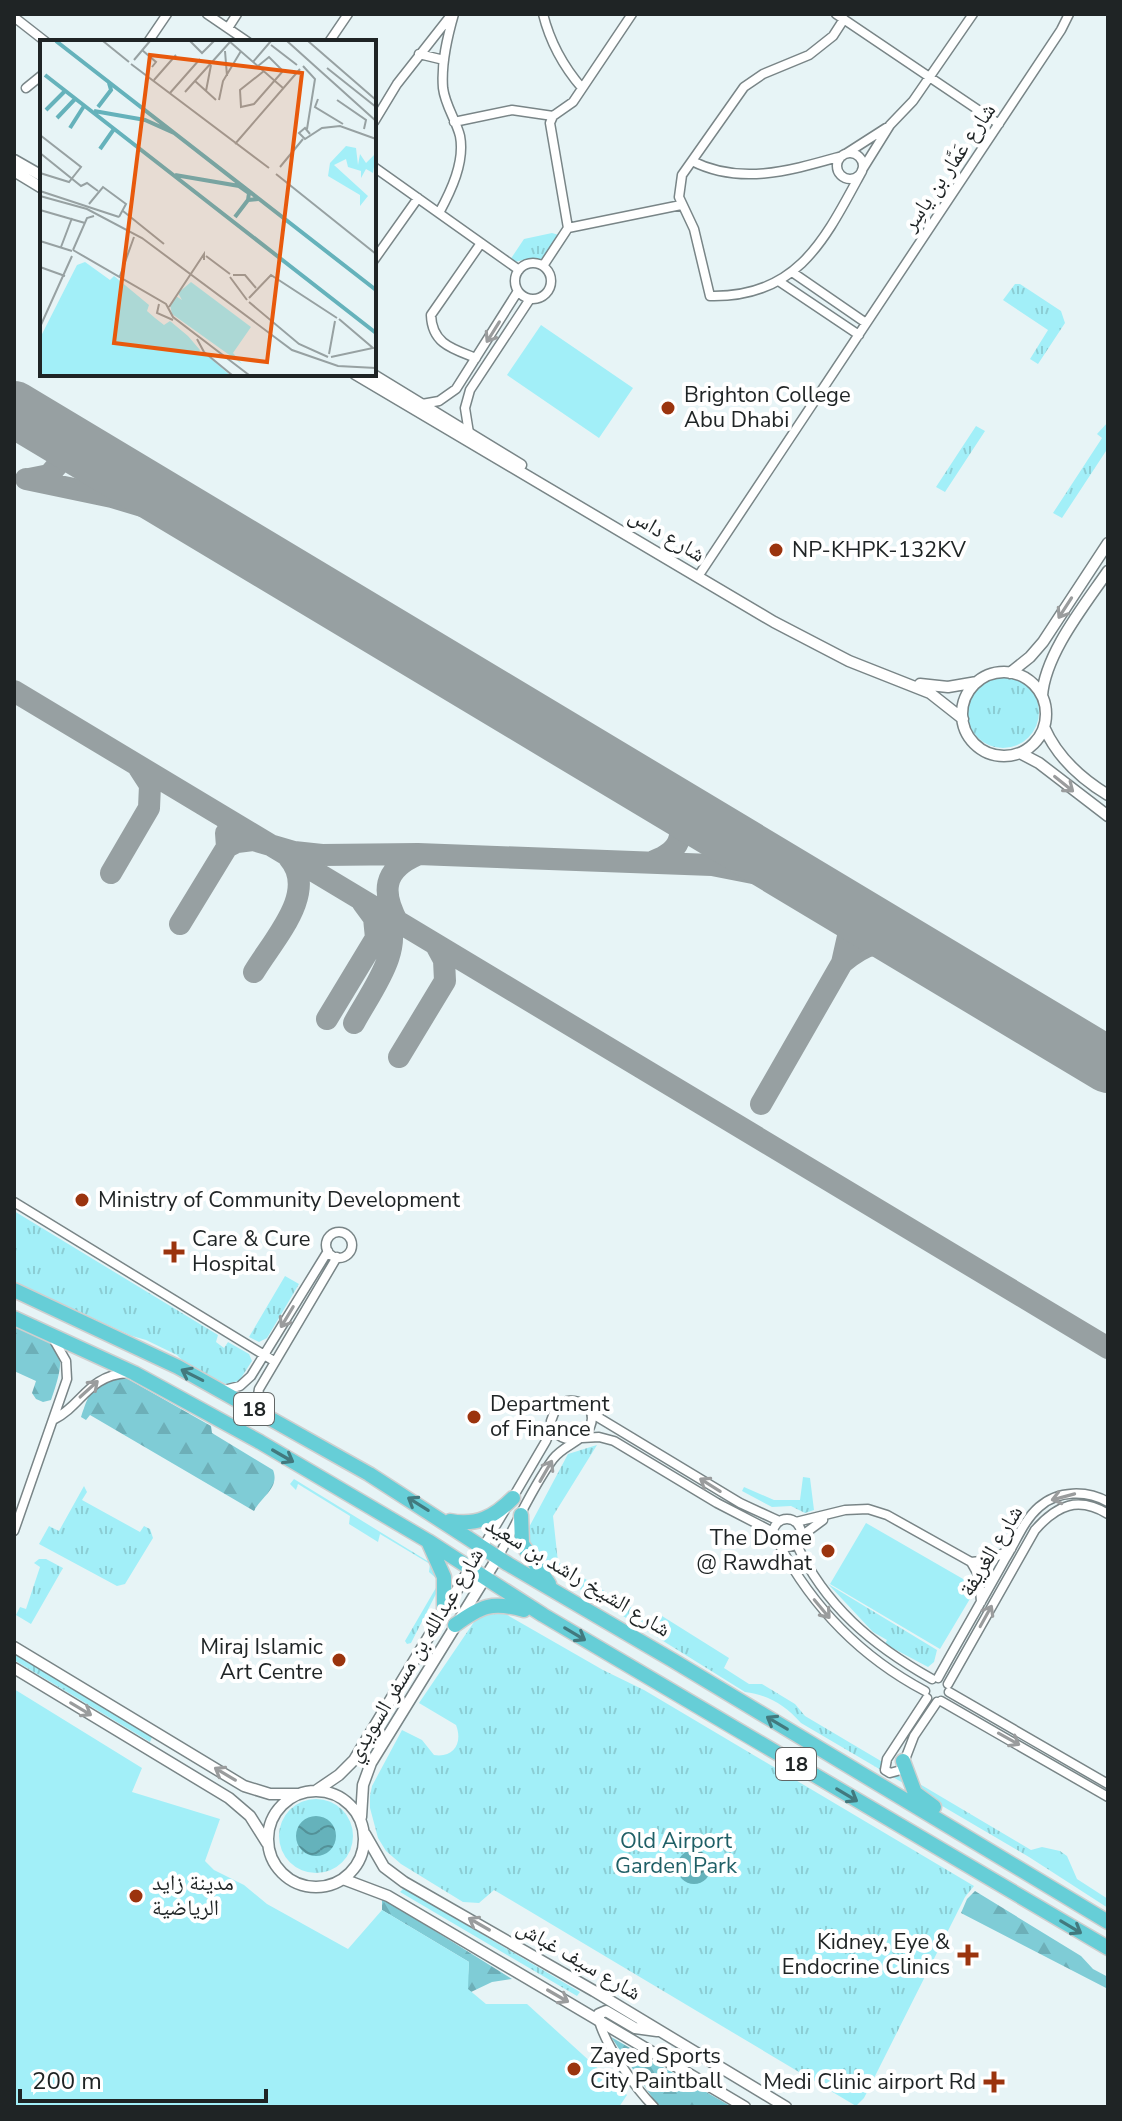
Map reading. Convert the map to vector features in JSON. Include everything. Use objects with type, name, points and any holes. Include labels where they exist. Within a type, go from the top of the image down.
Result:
[{"type":"main road","name":"شارع الشيخ راشد بن سعيد","points":[[14,1290],[109,1333],[221,1390],[369,1474],[554,1591],[1108,1922]]},
{"type":"main road","name":"18","points":[[14,1318],[134,1373],[260,1442],[428,1541],[543,1615],[1108,1948]]},
{"type":"main road","points":[[443,1519],[474,1523],[499,1510],[513,1498]]},
{"type":"main road","points":[[521,1515],[522,1544],[554,1591]]},
{"type":"main road","points":[[428,1541],[444,1577],[444,1611]]},
{"type":"main road","points":[[455,1625],[478,1609],[498,1604],[543,1615]]},
{"type":"main road","points":[[903,1761],[915,1793],[979,1835],[1007,1862]]},
{"type":"street","points":[[149,40],[167,14]]},
{"type":"street","points":[[207,14],[245,40]]},
{"type":"street","points":[[228,28],[237,14]]},
{"type":"street","points":[[330,40],[348,14]]},
{"type":"street","points":[[376,119],[419,54],[453,14]]},
{"type":"street","points":[[439,213],[450,192],[461,158],[460,137],[444,92],[444,60],[453,14]]},
{"type":"street","points":[[543,14],[555,49],[568,73],[582,88]]},
{"type":"street","points":[[543,266],[568,228],[550,123],[553,116],[573,102],[632,14]]},
{"type":"street","points":[[973,14],[930,77],[913,101],[890,125],[821,239],[792,272],[780,282],[746,294],[710,296],[694,229],[681,205],[679,188],[682,175],[744,87],[763,74],[809,55],[833,36],[840,17],[930,77],[999,124]]},
{"type":"street","name":"شارع عَمَّار بن ياسِر","points":[[701,572],[1071,14]]},
{"type":"street","points":[[14,17],[43,40]]},
{"type":"street","points":[[419,54],[444,60]]},
{"type":"street","points":[[26,88],[40,77]]},
{"type":"street","points":[[454,122],[512,110],[553,116]]},
{"type":"street","points":[[843,205],[845,185],[837,166],[844,155],[890,125]]},
{"type":"street","points":[[692,161],[722,173],[768,174],[854,153],[860,158],[862,170]]},
{"type":"street","points":[[14,160],[40,175]]},
{"type":"street","points":[[809,165],[828,166],[852,178],[862,170]]},
{"type":"street","points":[[376,168],[519,270]]},
{"type":"street","points":[[14,171],[40,187]]},
{"type":"street","points":[[376,257],[418,198]]},
{"type":"street","points":[[568,228],[681,205]]},
{"type":"street","points":[[481,243],[431,315],[431,329],[452,349],[488,362]]},
{"type":"street","points":[[528,264],[543,266],[551,277],[550,288],[542,297],[530,299],[518,291],[515,282],[519,270],[528,264]]},
{"type":"street","points":[[792,272],[866,323]]},
{"type":"street","points":[[780,282],[859,335]]},
{"type":"street","points":[[421,404],[446,398],[460,385],[518,291]]},
{"type":"street","points":[[810,302],[811,294],[818,291]]},
{"type":"street","points":[[469,433],[465,408],[470,390],[530,299]]},
{"type":"street","name":"شارع داس","points":[[358,376],[774,622],[849,661],[930,693],[963,719]]},
{"type":"street","name":"شارع داس","points":[[375,376],[813,637],[910,680],[939,687],[958,687],[977,682]]},
{"type":"street","points":[[460,385],[470,390]]},
{"type":"street","points":[[1010,673],[1043,642],[1108,543]]},
{"type":"street","points":[[1042,696],[1029,680],[1010,673],[996,673],[977,682],[965,699],[963,719],[970,738],[986,751],[999,755],[1020,753],[1032,745],[1044,727],[1044,678],[1108,571]]},
{"type":"street","points":[[1044,727],[1057,751],[1070,766],[1108,795]]},
{"type":"street","points":[[1020,753],[1039,763],[1108,816]]},
{"type":"street","points":[[14,1202],[274,1361]]},
{"type":"street","points":[[338,1232],[351,1240],[351,1249],[346,1256],[337,1257],[328,1251],[326,1244],[331,1234],[338,1232]]},
{"type":"street","points":[[221,1390],[236,1388],[244,1383],[328,1251]]},
{"type":"street","points":[[261,1413],[257,1401],[259,1389],[337,1257]]},
{"type":"street","points":[[307,1284],[317,1290]]},
{"type":"street","points":[[14,1531],[67,1373],[64,1357],[50,1334]]},
{"type":"street","points":[[52,1420],[62,1415],[97,1381],[116,1374],[134,1373]]},
{"type":"street","points":[[981,1602],[979,1576],[971,1562],[887,1515],[868,1509],[845,1510],[827,1517],[796,1522],[788,1519],[779,1521],[740,1503],[591,1413],[579,1401],[561,1402],[553,1410],[552,1426],[560,1437],[599,1437],[614,1441],[717,1503],[773,1532],[798,1579],[824,1613],[851,1640],[899,1677],[939,1702],[1108,1797]]},
{"type":"street","points":[[578,1439],[591,1424],[591,1413]]},
{"type":"street","name":"شارع عبدالله بن مسفر السويدي","points":[[317,1790],[354,1760],[513,1498],[552,1426]]},
{"type":"street","name":"شارع عبدالله بن مسفر السويدي","points":[[361,1819],[363,1785],[371,1763],[485,1579],[554,1457],[578,1439]]},
{"type":"street","name":"شارع الغريفة","points":[[926,1694],[927,1682],[935,1678],[1039,1507],[1055,1497],[1075,1493],[1096,1495],[1108,1502]]},
{"type":"street","name":"شارع الغريفة","points":[[939,1702],[1035,1530],[1048,1515],[1062,1507],[1077,1504],[1095,1506],[1108,1514]]},
{"type":"street","points":[[779,1544],[786,1547],[827,1517]]},
{"type":"street","points":[[773,1532],[779,1521]]},
{"type":"street","points":[[796,1522],[800,1529],[798,1540],[810,1572],[836,1606],[872,1638],[906,1664],[935,1678],[1108,1784]]},
{"type":"street","points":[[971,1562],[990,1560],[1011,1549]]},
{"type":"street","points":[[14,1647],[252,1790],[279,1795],[317,1790],[340,1796],[361,1819],[365,1834],[360,1858],[343,1879],[318,1887],[293,1881],[274,1863],[267,1843],[240,1806],[14,1668]]},
{"type":"street","points":[[926,1694],[887,1759],[885,1770],[890,1773],[901,1770],[914,1736],[939,1702]]},
{"type":"street","points":[[185,1771],[195,1767],[192,1755]]},
{"type":"street","points":[[267,1843],[273,1817],[283,1803],[298,1794]]},
{"type":"street","name":"شارع سيف غباش","points":[[365,1834],[384,1867],[404,1882],[786,2107]]},
{"type":"street","name":"شارع سيف غباش","points":[[343,1879],[379,1891],[745,2107]]},
{"type":"street","points":[[654,2107],[619,2057],[599,2020],[599,2014],[606,2011],[641,2030],[659,2030]]},
{"type":"green space","points":[[552,233],[559,235],[541,260],[510,260],[524,239]]},
{"type":"green space","points":[[1015,284],[1020,284],[1061,311],[1065,323],[1038,364],[1030,359],[1048,330],[1003,300]]},
{"type":"green space","points":[[541,325],[633,388],[599,438],[507,375]]},
{"type":"green space","points":[[1108,422],[1108,452],[1062,518],[1053,513],[1102,438],[1097,434]]},
{"type":"green space","points":[[976,426],[985,431],[945,492],[936,487]]},
{"type":"green space","points":[[1010,676],[1029,686],[1037,698],[1037,726],[1029,738],[1017,746],[996,748],[977,738],[969,726],[967,705],[977,686],[989,678]]},
{"type":"green space","points":[[14,1211],[218,1335],[216,1342],[224,1348],[228,1342],[249,1354],[252,1361],[239,1381],[226,1384],[146,1340],[14,1282]]},
{"type":"green space","points":[[285,1276],[299,1284],[267,1338],[259,1342],[249,1337]]},
{"type":"green space","points":[[14,1327],[43,1339],[57,1351],[60,1370],[51,1400],[43,1402],[36,1399],[32,1393],[36,1381],[14,1371]]},
{"type":"green space","points":[[117,1378],[128,1379],[211,1426],[212,1433],[273,1470],[272,1487],[254,1511],[90,1415],[86,1420],[81,1417],[92,1391],[102,1383]]},
{"type":"green space","points":[[597,1445],[553,1516],[558,1562],[656,1623],[662,1616],[729,1658],[724,1668],[749,1684],[762,1684],[795,1704],[805,1716],[1031,1850],[1042,1847],[1060,1851],[1067,1856],[1077,1879],[1108,1899],[1108,1908],[1029,1857],[801,1723],[776,1702],[745,1692],[538,1563],[531,1555],[527,1531],[568,1454]]},
{"type":"green space","points":[[803,1477],[810,1478],[814,1510],[805,1513],[791,1506],[772,1507],[742,1491],[744,1487],[774,1500],[800,1500]]},
{"type":"green space","points":[[294,1479],[434,1565],[439,1588],[411,1643],[405,1641],[437,1586],[437,1579],[429,1572],[430,1564],[380,1534],[378,1542],[349,1524],[350,1516],[298,1484],[296,1490],[290,1484]]},
{"type":"green space","points":[[84,1486],[87,1492],[82,1500],[140,1532],[144,1526],[150,1529],[153,1538],[125,1584],[117,1586],[39,1544],[49,1526],[59,1531]]},
{"type":"green space","points":[[866,1523],[977,1587],[940,1649],[830,1584]]},
{"type":"green space","points":[[46,1559],[63,1568],[31,1624],[16,1615],[20,1607],[26,1609],[40,1567],[34,1563]]},
{"type":"green space","points":[[828,1584],[937,1650],[934,1662],[928,1667],[885,1644],[887,1640],[873,1632]]},
{"type":"green space","name":"Old Airport Garden Park","points":[[502,1612],[644,1690],[974,1886],[965,1897],[864,2098],[856,2106],[494,1890],[479,1903],[463,1902],[401,1864],[386,1851],[378,1838],[370,1808],[372,1786],[402,1730],[422,1740],[434,1755],[447,1754],[455,1748],[458,1738],[456,1725],[419,1703],[474,1622],[487,1613]]},
{"type":"green space","points":[[14,1654],[152,1737],[150,1742],[14,1660]]},
{"type":"green space","name":"مدينة زايد الرياضية","points":[[14,1689],[142,1768],[132,1792],[220,1819],[205,1861],[214,1870],[348,1949],[382,1910],[469,1962],[468,1989],[486,2004],[527,2004],[627,2095],[619,2107],[14,2107]]},
{"type":"green space","points":[[316,1799],[330,1802],[342,1810],[350,1822],[353,1836],[350,1850],[342,1862],[330,1870],[316,1873],[302,1870],[290,1862],[282,1850],[279,1836],[282,1822],[290,1810],[302,1802]]},
{"type":"green space","points":[[404,1888],[580,1992],[577,1996],[400,1892]]},
{"type":"green space","points":[[975,1891],[1081,1956],[1093,1969],[1108,1977],[1108,1989],[961,1913],[967,1899]]},
{"type":"green space","points":[[382,1898],[512,1979],[492,1982],[471,1992],[467,1989],[469,1962],[382,1910]]},
{"type":"green space","points":[[611,2037],[732,2107],[663,2107],[656,2103]]},
{"type":"water","points":[[316,1816],[330,1822],[336,1836],[330,1850],[316,1856],[302,1850],[296,1836],[302,1822]]},
{"type":"water","points":[[694,1850],[706,1855],[711,1867],[706,1879],[694,1884],[682,1879],[677,1867],[682,1855]]},
{"type":"taxiway","points":[[29,479],[49,475],[60,462],[57,444],[39,424]]},
{"type":"taxiway","points":[[26,479],[112,497],[172,515],[249,549]]},
{"type":"taxiway","points":[[14,691],[1108,1348]]},
{"type":"taxiway","points":[[111,873],[149,808],[150,785],[139,768]]},
{"type":"taxiway","points":[[654,861],[672,851],[680,838],[679,822],[672,803]]},
{"type":"taxiway","points":[[180,924],[227,847],[226,833]]},
{"type":"taxiway","points":[[227,847],[253,840],[294,852],[322,855],[418,854],[712,865],[763,875],[826,896],[843,913],[847,922],[849,932],[842,963],[761,1104]]},
{"type":"taxiway","points":[[398,923],[389,901],[388,883],[397,868],[417,855]]},
{"type":"taxiway","points":[[254,972],[290,916],[296,901],[299,886],[297,871],[289,858]]},
{"type":"taxiway","points":[[327,1019],[376,938],[374,918],[363,903]]},
{"type":"taxiway","points":[[354,1023],[384,970],[389,955],[391,927],[385,915]]},
{"type":"taxiway","points":[[842,963],[859,950],[876,944],[893,943],[914,948]]},
{"type":"taxiway","points":[[399,1057],[445,981],[444,960],[437,947]]},
{"type":"runway","points":[[14,409],[1108,1065]]},
{"type":"place","name":"Brighton College Abu Dhabi","points":[[668,408]]},
{"type":"place","name":"NP-KHPK-132KV","points":[[776,550]]},
{"type":"place","name":"Ministry of Community Development","points":[[82,1200]]},
{"type":"place","name":"Care & Cure Hospital","points":[[174,1252]]},
{"type":"place","name":"Department of Finance","points":[[474,1417]]},
{"type":"place","name":"The Dome @ Rawdhat","points":[[828,1551]]},
{"type":"place","name":"Miraj Islamic Art Centre","points":[[339,1660]]},
{"type":"place","name":"مدينة زايد الرياضية","points":[[136,1896]]},
{"type":"place","name":"Kidney, Eye & Endocrine Clinics","points":[[968,1955]]},
{"type":"place","name":"Zayed Sports City Paintball","points":[[574,2069]]},
{"type":"place","name":"Medi Clinic airport Rd","points":[[994,2082]]}]
